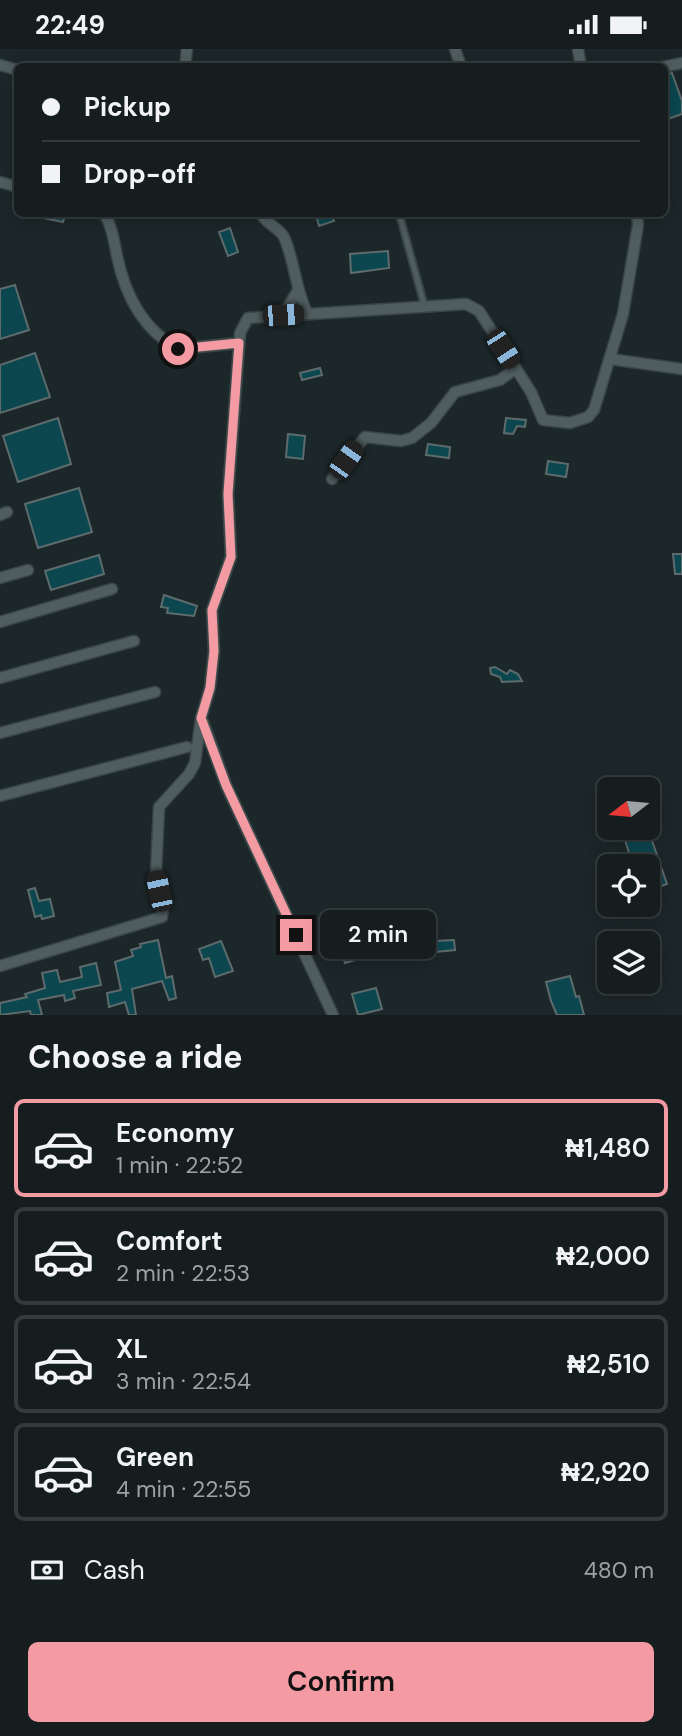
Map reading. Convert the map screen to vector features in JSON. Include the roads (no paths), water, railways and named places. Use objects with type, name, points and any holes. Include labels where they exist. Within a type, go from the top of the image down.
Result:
[{"type":"street","points":[[106,217],[124,287],[146,323],[178,349],[239,343]]},
{"type":"street","points":[[263,217],[266,223],[282,233],[292,256],[297,292],[307,313]]},
{"type":"street","points":[[0,966],[162,917],[156,873],[159,807],[189,774],[199,748],[201,718],[210,688],[213,663],[212,610],[231,557],[228,494],[239,343],[248,318],[424,304],[454,303],[474,306],[516,368],[543,420],[570,423],[588,417],[594,410],[623,314],[636,217]]},
{"type":"street","points":[[283,315],[297,292]]},
{"type":"street","points":[[610,359],[682,369]]},
{"type":"street","points":[[332,479],[365,437],[401,441],[412,438],[431,423],[455,392],[500,380],[516,368]]},
{"type":"street","points":[[0,578],[28,569]]},
{"type":"street","points":[[0,622],[112,589]]},
{"type":"street","points":[[0,678],[134,641]]},
{"type":"street","points":[[0,733],[155,692]]},
{"type":"street","points":[[201,718],[226,785],[333,1015]]},
{"type":"street","points":[[0,796],[187,747]]},
{"type":"lane","points":[[400,217],[424,304]]}]
